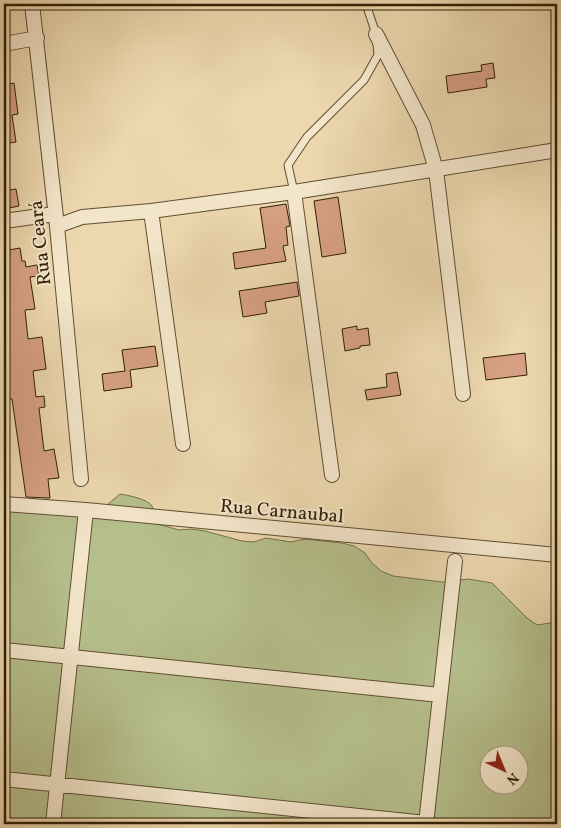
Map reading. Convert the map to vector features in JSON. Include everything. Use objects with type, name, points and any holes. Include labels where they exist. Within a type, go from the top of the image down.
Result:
[{"type":"street","name":"Rua Ceará","points":[[32,4],[56,220],[81,480]]},
{"type":"street","points":[[376,34],[423,126],[436,170],[463,394]]},
{"type":"street","points":[[4,44],[37,38]]},
{"type":"street","points":[[4,221],[56,220],[151,211],[294,192],[557,150]]},
{"type":"street","points":[[294,192],[332,475]]},
{"type":"street","points":[[151,211],[183,444]]},
{"type":"street","name":"Rua Carnaubal","points":[[4,504],[86,510],[557,555]]},
{"type":"street","points":[[53,824],[86,510]]},
{"type":"street","points":[[4,779],[426,824],[455,561]]},
{"type":"street","points":[[4,650],[440,695]]},
{"type":"lane","points":[[294,192],[288,165],[307,137],[364,80],[378,55],[376,34],[366,4]]},
{"type":"green space","points":[[120,494],[146,501],[152,506],[154,523],[179,530],[205,531],[242,541],[254,542],[266,538],[291,542],[305,539],[342,543],[354,546],[365,553],[381,571],[393,576],[442,582],[468,579],[492,583],[527,618],[537,625],[557,622],[557,824],[4,824],[4,501],[107,510],[107,505]]},
{"type":"building","points":[[493,63],[495,78],[486,79],[487,87],[448,93],[446,76],[482,71],[481,65]]},
{"type":"building","points":[[14,83],[18,114],[12,115],[16,142],[4,144],[4,85]]},
{"type":"building","points":[[16,189],[19,206],[4,209],[4,191]]},
{"type":"building","points":[[338,197],[346,253],[322,257],[314,201]]},
{"type":"building","points":[[286,204],[290,226],[286,227],[288,245],[283,246],[286,261],[235,269],[233,253],[266,248],[260,208]]},
{"type":"building","points":[[20,248],[22,261],[25,261],[26,267],[37,265],[39,276],[30,277],[35,309],[25,310],[28,339],[42,337],[46,369],[33,371],[36,397],[44,396],[45,407],[39,408],[44,451],[54,449],[59,478],[48,479],[50,498],[26,497],[12,399],[9,399],[4,362],[4,282],[10,281],[6,256],[10,255],[9,250]]},
{"type":"building","points":[[297,282],[299,296],[265,302],[267,313],[243,317],[239,291]]},
{"type":"building","points":[[357,326],[357,330],[368,328],[370,345],[345,351],[342,329]]},
{"type":"building","points":[[155,346],[158,366],[130,370],[132,387],[104,391],[102,374],[125,371],[122,350]]},
{"type":"building","points":[[525,353],[527,375],[486,380],[483,358]]},
{"type":"building","points":[[397,372],[401,395],[367,400],[365,390],[387,387],[386,374]]}]
